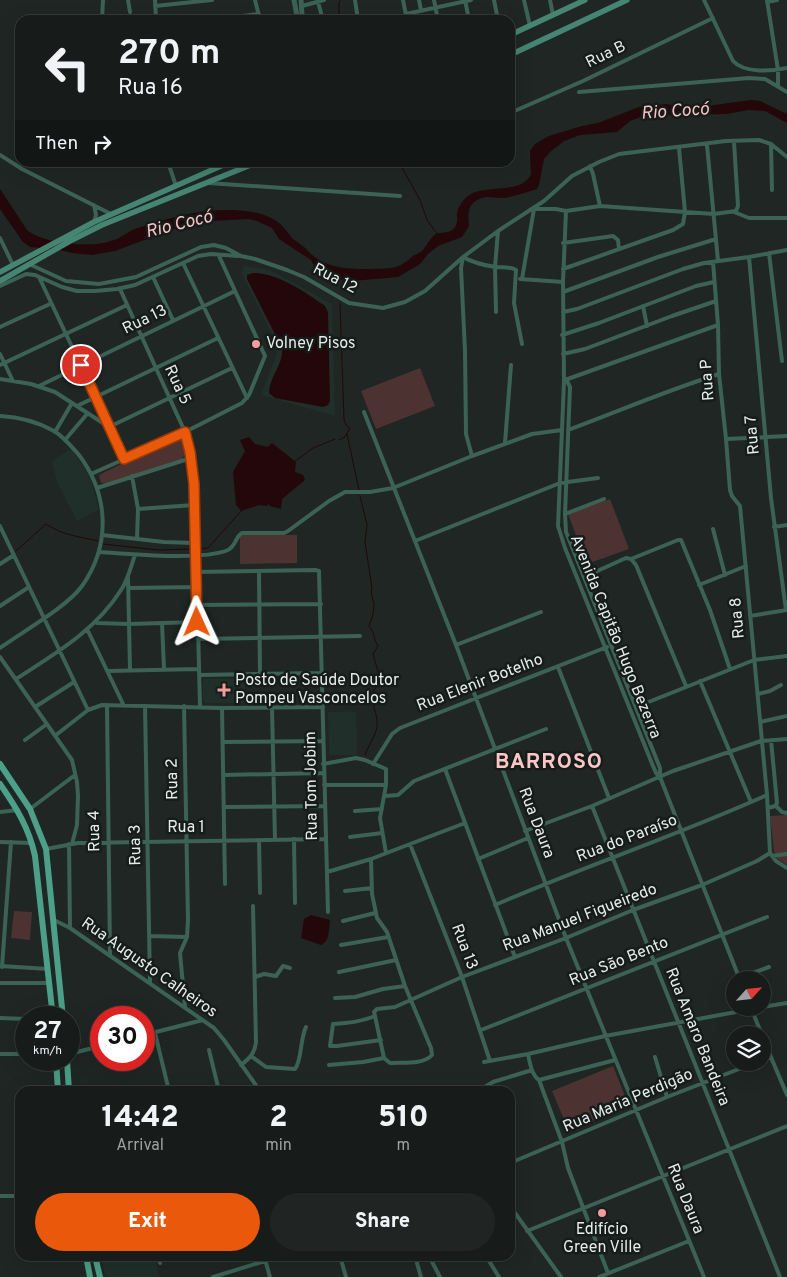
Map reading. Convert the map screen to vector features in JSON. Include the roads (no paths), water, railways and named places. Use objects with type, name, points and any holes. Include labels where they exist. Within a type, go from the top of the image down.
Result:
[{"type":"main road","points":[[515,34],[586,0]]},
{"type":"main road","points":[[515,54],[627,0]]},
{"type":"main road","points":[[0,281],[94,222],[219,167]]},
{"type":"main road","points":[[0,272],[67,238],[246,167]]},
{"type":"main road","points":[[0,764],[30,808],[46,849],[62,1006]]},
{"type":"main road","points":[[1,787],[18,810],[32,843],[38,871],[51,1006]]},
{"type":"main road","points":[[50,999],[61,998]]},
{"type":"main road","points":[[57,1071],[58,1086]]},
{"type":"main road","points":[[68,1071],[69,1086]]},
{"type":"main road","points":[[87,1261],[90,1277]]},
{"type":"main road","points":[[96,1261],[100,1277]]},
{"type":"street","points":[[102,15],[103,0]]},
{"type":"street","points":[[128,0],[130,12]]},
{"type":"street","points":[[155,0],[156,15]]},
{"type":"street","points":[[155,6],[212,0]]},
{"type":"street","points":[[250,15],[258,14],[255,0]]},
{"type":"street","points":[[294,0],[299,15]]},
{"type":"street","points":[[301,3],[324,0]]},
{"type":"street","points":[[355,0],[357,15]]},
{"type":"street","points":[[403,0],[406,14],[450,2],[471,0]]},
{"type":"street","points":[[419,0],[421,10]]},
{"type":"street","points":[[434,0],[437,15]]},
{"type":"street","points":[[494,0],[497,15]]},
{"type":"street","points":[[524,0],[530,26]]},
{"type":"street","points":[[550,0],[552,15]]},
{"type":"street","points":[[704,0],[733,61],[738,66],[759,70],[787,68]]},
{"type":"street","points":[[777,0],[767,1],[778,70],[778,86]]},
{"type":"street","points":[[465,1],[468,15]]},
{"type":"street","points":[[318,2],[322,15]]},
{"type":"street","name":"Rua B","points":[[515,111],[583,81],[713,18]]},
{"type":"street","points":[[579,92],[749,78],[765,79],[787,92]]},
{"type":"street","name":"Rua 12","points":[[38,276],[62,287],[77,291],[120,289],[135,285],[203,254],[241,256],[255,259],[304,277],[349,303],[383,308],[405,302],[425,291],[463,257],[498,230],[534,209],[572,176],[590,166],[627,152],[759,140],[771,144]]},
{"type":"street","points":[[734,142],[738,206],[734,212]]},
{"type":"street","points":[[771,144],[787,157]]},
{"type":"street","points":[[771,144],[772,190]]},
{"type":"street","points":[[707,145],[718,261]]},
{"type":"street","points":[[563,269],[673,230],[682,225],[685,212],[679,148]]},
{"type":"street","points":[[0,155],[15,165]]},
{"type":"street","points":[[590,166],[600,206]]},
{"type":"street","points":[[19,167],[112,214]]},
{"type":"street","points":[[170,167],[176,186]]},
{"type":"street","points":[[206,183],[400,196]]},
{"type":"street","points":[[94,206],[96,214],[94,222]]},
{"type":"street","points":[[522,279],[534,209],[556,209],[566,212],[600,206],[714,214],[734,212],[749,218],[787,218]]},
{"type":"street","points":[[566,212],[563,243],[562,334],[564,381],[718,325]]},
{"type":"street","points":[[496,312],[495,266],[498,230]]},
{"type":"street","points":[[563,243],[613,236],[618,240],[619,249]]},
{"type":"street","points":[[0,238],[13,265]]},
{"type":"street","points":[[563,292],[716,239]]},
{"type":"street","name":"Rua 12","points":[[30,263],[66,282],[90,284],[136,277],[206,246],[221,246],[241,256]]},
{"type":"street","points":[[563,312],[577,309],[683,270],[718,261],[787,250]]},
{"type":"street","points":[[769,253],[782,360]]},
{"type":"street","points":[[91,474],[185,432],[242,403],[247,398],[265,356],[219,256]]},
{"type":"street","points":[[472,456],[466,434],[466,370],[461,268],[463,257],[471,262],[513,268],[523,274]]},
{"type":"street","name":"Rua 7","points":[[749,257],[774,527],[786,610]]},
{"type":"street","name":"Rua P","points":[[713,262],[720,374],[732,496]]},
{"type":"street","points":[[182,263],[247,398]]},
{"type":"street","points":[[516,270],[514,303],[522,344]]},
{"type":"street","points":[[0,286],[26,274],[38,276],[124,459]]},
{"type":"street","points":[[153,277],[174,320]]},
{"type":"street","points":[[515,278],[563,282]]},
{"type":"street","points":[[562,334],[696,286],[714,282]]},
{"type":"street","name":"Rua 5","points":[[120,289],[185,432],[191,458],[200,707]]},
{"type":"street","name":"Rua 13","points":[[39,386],[235,291]]},
{"type":"street","points":[[563,354],[585,349],[716,301]]},
{"type":"street","points":[[0,327],[50,304]]},
{"type":"street","points":[[2,364],[127,305]]},
{"type":"street","points":[[642,306],[647,326]]},
{"type":"street","points":[[77,406],[218,338]]},
{"type":"street","points":[[0,354],[2,364],[13,381]]},
{"type":"street","points":[[505,443],[511,365]]},
{"type":"street","points":[[109,427],[232,368]]},
{"type":"street","points":[[568,430],[720,374]]},
{"type":"street","points":[[0,379],[39,386],[55,392],[109,427]]},
{"type":"street","name":"Avenida Capitão Hugo Bezerra","points":[[660,776],[656,773],[629,710],[558,526],[564,381],[567,381],[570,387],[564,514],[569,542],[660,768],[660,776],[736,971]]},
{"type":"street","points":[[55,432],[72,402]]},
{"type":"street","name":"Rua Daura","points":[[364,412],[456,645],[474,698],[566,938],[704,1277]]},
{"type":"street","points":[[65,440],[87,414]]},
{"type":"street","points":[[0,416],[26,420],[55,432],[65,440],[91,474],[98,488],[102,513],[100,552],[78,592],[0,647]]},
{"type":"street","points":[[100,552],[194,555],[229,549],[233,547],[238,536],[242,533],[284,533],[345,492],[370,492],[393,488],[505,443],[540,432],[562,430]]},
{"type":"street","points":[[726,439],[787,436]]},
{"type":"street","points":[[98,488],[191,458]]},
{"type":"street","points":[[132,476],[138,509],[137,539]]},
{"type":"street","points":[[414,541],[560,483],[598,478]]},
{"type":"street","name":"Rua 8","points":[[732,496],[740,506],[771,855]]},
{"type":"street","points":[[564,514],[604,500]]},
{"type":"street","points":[[138,509],[194,505]]},
{"type":"street","points":[[774,527],[787,525]]},
{"type":"street","points":[[0,526],[88,710]]},
{"type":"street","points":[[712,529],[724,575]]},
{"type":"street","points":[[102,535],[194,543]]},
{"type":"street","points":[[578,580],[626,558],[632,559],[681,540],[710,610],[730,669]]},
{"type":"street","points":[[16,679],[88,631],[96,623],[121,590],[135,554]]},
{"type":"street","points":[[0,564],[14,555]]},
{"type":"street","points":[[632,559],[686,686]]},
{"type":"street","points":[[699,585],[746,566]]},
{"type":"street","name":"Rua Tom Jobim","points":[[259,571],[319,570],[320,574],[328,912]]},
{"type":"street","points":[[195,572],[259,571],[260,674]]},
{"type":"street","points":[[128,574],[130,670]]},
{"type":"street","points":[[0,606],[29,586]]},
{"type":"street","points":[[129,588],[197,587]]},
{"type":"street","points":[[197,605],[321,604]]},
{"type":"street","points":[[750,616],[786,610]]},
{"type":"street","points":[[456,645],[541,612]]},
{"type":"street","points":[[96,623],[197,622]]},
{"type":"street","points":[[162,623],[164,669]]},
{"type":"street","points":[[88,631],[124,706]]},
{"type":"street","points":[[198,640],[360,636]]},
{"type":"street","name":"Rua Elenir Botelho","points":[[373,764],[396,730],[612,645]]},
{"type":"street","points":[[629,710],[754,660],[787,656]]},
{"type":"street","points":[[0,657],[72,760],[78,796],[77,817],[71,844],[70,928]]},
{"type":"street","points":[[558,666],[609,798]]},
{"type":"street","points":[[108,671],[198,669]]},
{"type":"street","points":[[199,675],[322,673]]},
{"type":"street","points":[[700,681],[752,802]]},
{"type":"street","points":[[35,707],[74,682]]},
{"type":"street","points":[[758,694],[770,691],[781,685]]},
{"type":"street","name":"Rua 4","points":[[107,705],[110,955]]},
{"type":"street","points":[[56,735],[96,706],[323,707]]},
{"type":"street","name":"Rua 3","points":[[145,706],[150,983]]},
{"type":"street","name":"Rua 2","points":[[184,706],[186,939],[180,953],[185,1007]]},
{"type":"street","points":[[222,708],[225,884]]},
{"type":"street","points":[[272,708],[275,840]]},
{"type":"street","points":[[760,722],[787,716]]},
{"type":"street","points":[[25,740],[46,724]]},
{"type":"street","points":[[385,796],[398,795],[414,782],[546,730]]},
{"type":"street","points":[[525,832],[592,806],[660,776],[761,741],[787,739]]},
{"type":"street","points":[[223,742],[272,740],[323,741]]},
{"type":"street","points":[[771,740],[777,799],[776,806]]},
{"type":"street","points":[[324,764],[356,758],[386,769],[385,796],[380,818],[386,853]]},
{"type":"street","points":[[445,769],[515,957]]},
{"type":"street","points":[[223,775],[324,773]]},
{"type":"street","points":[[30,808],[75,775]]},
{"type":"street","points":[[324,785],[386,785]]},
{"type":"street","name":"Rua do Paraíso","points":[[495,904],[546,882],[682,831],[767,795]]},
{"type":"street","points":[[224,807],[324,806]]},
{"type":"street","name":"Rua Amaro Bandeira","points":[[592,806],[652,961],[780,1277]]},
{"type":"street","points":[[768,808],[776,806]]},
{"type":"street","points":[[776,806],[782,812],[787,813]]},
{"type":"street","points":[[355,811],[382,809]]},
{"type":"street","points":[[0,812],[18,810]]},
{"type":"street","points":[[327,872],[371,859],[465,823]]},
{"type":"street","points":[[350,838],[382,833]]},
{"type":"street","points":[[478,859],[528,838]]},
{"type":"street","points":[[294,839],[295,902]]},
{"type":"street","name":"Rua 1","points":[[46,849],[71,844],[148,840],[326,840]]},
{"type":"street","points":[[259,840],[260,893]]},
{"type":"street","points":[[0,842],[32,843]]},
{"type":"street","points":[[10,842],[1,966],[48,969]]},
{"type":"street","name":"Rua 13","points":[[410,844],[462,977],[490,1061]]},
{"type":"street","points":[[771,855],[787,854]]},
{"type":"street","points":[[771,855],[776,861],[787,868]]},
{"type":"street","name":"Rua Manuel Figueiredo","points":[[375,1016],[374,1012],[377,1009],[398,1005],[462,977],[566,938],[771,855]]},
{"type":"street","points":[[371,859],[375,912],[388,937],[410,999],[431,1048],[432,1056],[415,1062],[390,1063],[384,1058],[381,1040],[375,1016],[354,1023],[333,1024],[330,1046],[381,1040]]},
{"type":"street","points":[[345,891],[372,888]]},
{"type":"street","points":[[241,1065],[255,1050],[256,1042],[253,906]]},
{"type":"street","points":[[343,921],[375,912]]},
{"type":"street","name":"Rua São Bento","points":[[481,1030],[767,917]]},
{"type":"street","name":"Rua Augusto Calheiros","points":[[54,920],[70,928],[203,1020],[219,1034],[256,1086]]},
{"type":"street","points":[[149,936],[186,939]]},
{"type":"street","points":[[341,945],[388,937]]},
{"type":"street","points":[[339,972],[396,960]]},
{"type":"street","points":[[255,977],[264,974],[276,976],[283,966],[290,968]]},
{"type":"street","points":[[759,971],[769,967]]},
{"type":"street","points":[[0,983],[50,983]]},
{"type":"street","points":[[335,998],[355,997],[383,989],[405,986]]},
{"type":"street","points":[[771,1006],[787,1003]]},
{"type":"street","points":[[484,1062],[726,1012]]},
{"type":"street","points":[[0,1018],[15,1019]]},
{"type":"street","points":[[168,1086],[155,1033],[203,1020]]},
{"type":"street","points":[[251,1056],[266,1067],[294,1069],[298,1065],[301,1040],[306,1027]]},
{"type":"street","points":[[209,1050],[219,1086]]},
{"type":"street","points":[[0,1054],[15,1054]]},
{"type":"street","points":[[528,1054],[532,1070],[539,1080],[562,1142],[564,1156],[608,1273]]},
{"type":"street","points":[[655,1056],[667,1097]]},
{"type":"street","points":[[771,1057],[787,1095]]},
{"type":"street","points":[[329,1065],[384,1058]]},
{"type":"street","points":[[539,1080],[615,1060]]},
{"type":"street","points":[[486,1086],[493,1082],[532,1070]]},
{"type":"street","name":"Rua Maria Perdigão","points":[[515,1161],[635,1110],[734,1071]]},
{"type":"street","points":[[527,1231],[787,1126]]},
{"type":"street","points":[[0,1196],[15,1196]]},
{"type":"street","points":[[515,1213],[562,1277]]},
{"type":"street","points":[[599,1277],[689,1241]]},
{"type":"street","points":[[213,1277],[240,1270],[259,1261]]},
{"type":"street","points":[[266,1261],[270,1277]]},
{"type":"street","points":[[341,1261],[346,1277]]},
{"type":"street","points":[[416,1261],[421,1277]]},
{"type":"street","points":[[431,1261],[440,1277]]},
{"type":"street","points":[[489,1261],[499,1277]]},
{"type":"water","name":"Rio Cocó","points":[[751,100],[760,101],[787,114],[787,123],[765,111],[748,110],[727,114],[646,115],[630,121],[617,132],[580,135],[564,141],[544,159],[537,189],[516,196],[487,197],[476,201],[470,207],[468,215],[469,226],[462,237],[438,246],[420,264],[398,277],[352,281],[326,277],[317,271],[311,260],[279,239],[272,228],[249,219],[192,222],[115,251],[92,255],[30,247],[23,242],[0,209],[0,189],[27,230],[34,235],[44,239],[80,244],[111,241],[135,229],[190,214],[213,210],[237,210],[263,215],[275,220],[283,226],[293,239],[315,257],[329,265],[354,269],[393,268],[422,251],[430,239],[437,233],[453,230],[456,225],[459,208],[469,195],[478,191],[512,187],[527,180],[531,174],[530,151],[535,144],[549,136],[598,123],[639,107],[667,104],[693,108]]},
{"type":"water","points":[[253,273],[272,276],[281,280],[300,289],[325,306],[328,312],[330,401],[328,405],[323,407],[275,398],[269,393],[271,381],[281,360],[282,348],[247,279],[247,275]]},
{"type":"water","points":[[249,437],[255,444],[268,447],[272,443],[296,462],[295,472],[303,475],[305,480],[282,499],[281,509],[268,504],[267,506],[259,505],[241,511],[236,505],[233,472],[245,451],[240,440]]},
{"type":"water","points":[[311,915],[330,920],[328,937],[321,945],[301,938],[304,919]]},
{"type":"waterway","points":[[339,15],[339,2],[341,0]]},
{"type":"waterway","points":[[402,167],[420,200],[427,220],[437,234]]},
{"type":"waterway","points":[[343,281],[343,290]]},
{"type":"waterway","points":[[339,440],[345,437],[350,428],[346,425],[344,419],[340,304]]},
{"type":"waterway","points":[[347,434],[359,490]]},
{"type":"waterway","points":[[294,462],[313,448],[335,439]]},
{"type":"waterway","points":[[360,496],[367,525],[365,542],[372,588],[371,594],[374,604],[369,626],[378,646],[373,654],[379,675],[378,685],[374,690],[372,700],[377,726],[365,755]]},
{"type":"waterway","points":[[198,549],[208,548],[242,510]]},
{"type":"waterway","points":[[16,551],[46,524],[65,533],[98,541]]},
{"type":"waterway","points":[[103,544],[158,550],[192,549]]},
{"type":"place","name":"Volney Pisos","points":[[256,344]]},
{"type":"place","name":"Posto de Saúde Doutor Pompeu Vasconcelos","points":[[224,690]]},
{"type":"place","name":"Edifício Green Ville","points":[[602,1213]]},
{"type":"district","name":"BARROSO","points":[[549,762]]}]
